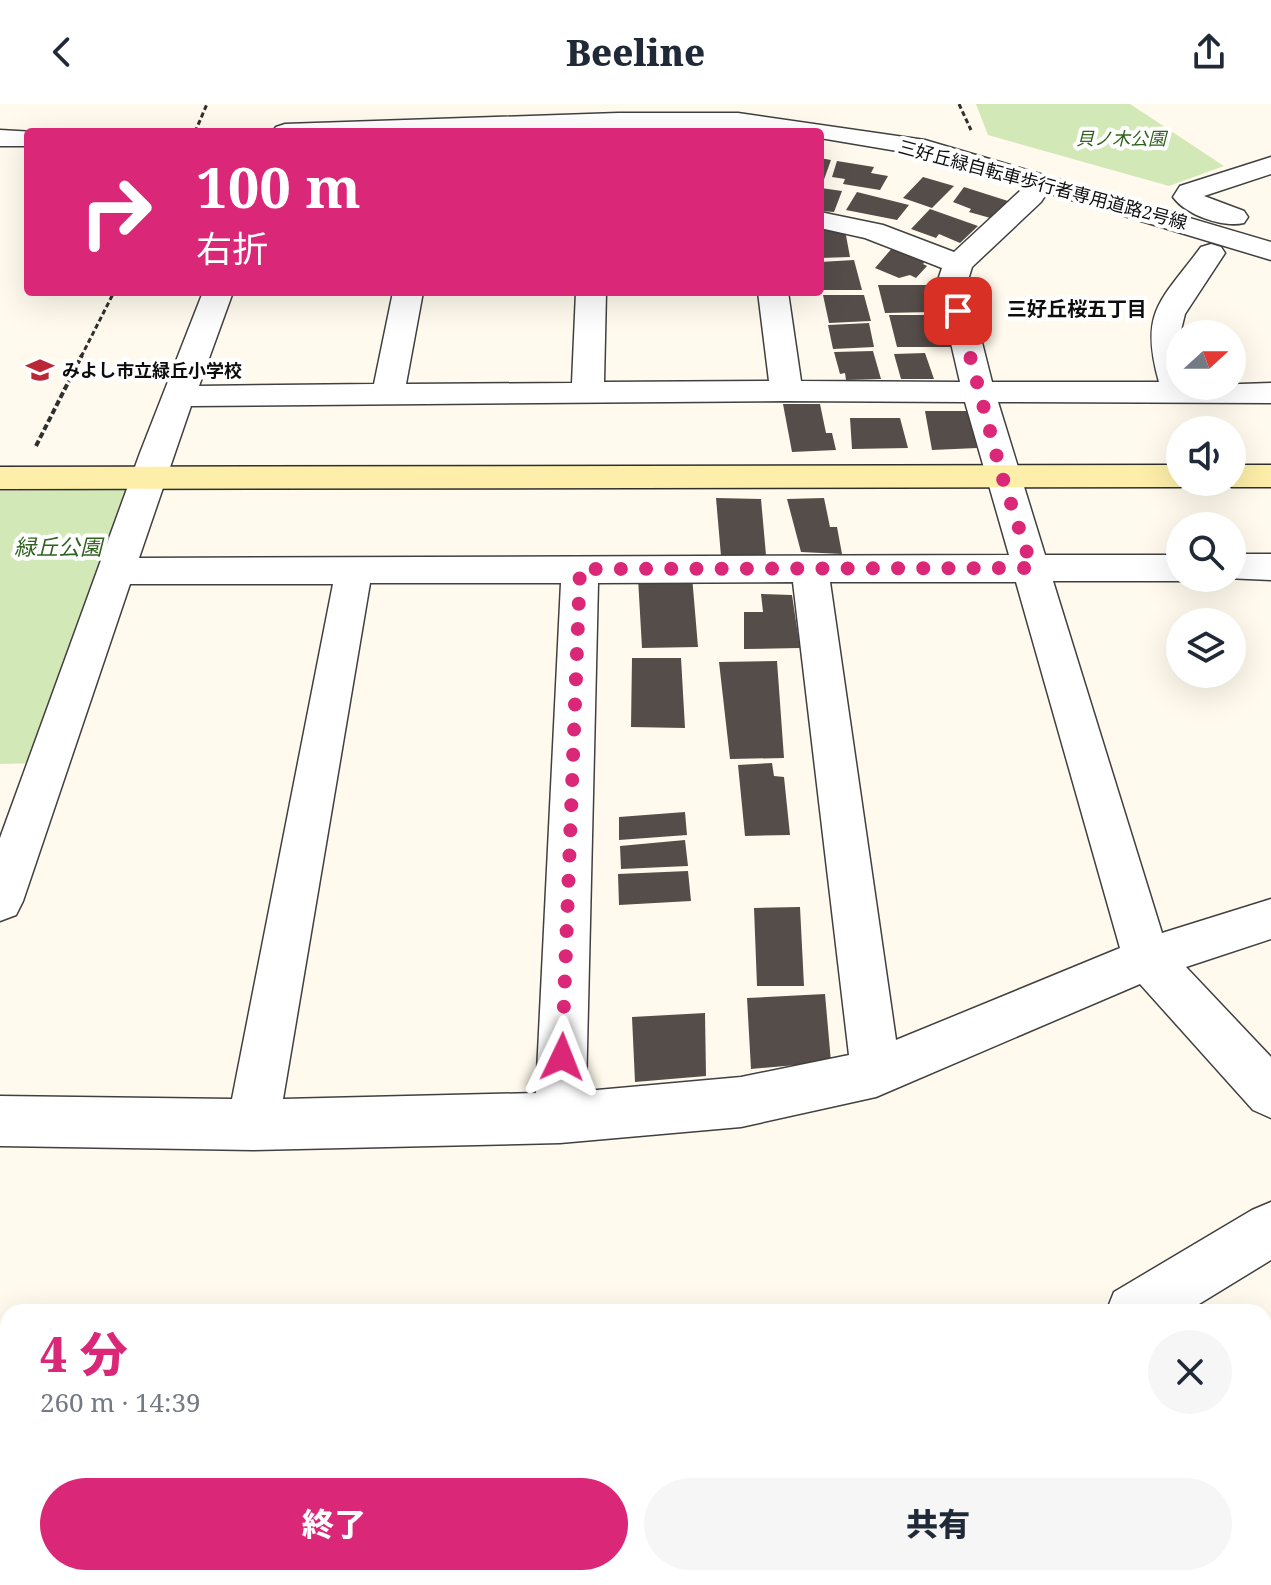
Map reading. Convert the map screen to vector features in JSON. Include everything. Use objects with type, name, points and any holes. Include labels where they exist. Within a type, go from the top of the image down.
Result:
[{"type":"street","name":"三好丘緑自転車歩行者専用道路2号線","points":[[406,128],[618,121],[738,121],[799,128]]},
{"type":"street","name":"三好丘緑自転車歩行者専用道路2号線","points":[[824,131],[925,148],[1271,251]]},
{"type":"street","points":[[0,138],[24,138]]},
{"type":"street","points":[[824,152],[912,165],[1031,196],[1271,273]]},
{"type":"street","points":[[1271,165],[1190,192],[1187,197],[1198,205],[1271,228]]},
{"type":"street","points":[[1031,196],[958,264],[952,283],[979,394],[1147,959],[1271,1093]]},
{"type":"street","points":[[824,221],[873,231],[958,264]]},
{"type":"street","points":[[1169,320],[1211,253]]},
{"type":"street","points":[[0,901],[217,296]]},
{"type":"street","points":[[388,395],[407,296]]},
{"type":"street","points":[[588,393],[591,296]]},
{"type":"street","points":[[774,296],[786,391]]},
{"type":"street","points":[[1166,326],[1166,346]]},
{"type":"street","points":[[180,396],[786,391],[979,394],[1166,392]]},
{"type":"street","points":[[1246,393],[1271,393]]},
{"type":"street","points":[[10,478],[1166,476]]},
{"type":"street","points":[[1246,476],[1271,476]]},
{"type":"street","points":[[117,571],[1166,568]]},
{"type":"street","points":[[560,1118],[580,569]]},
{"type":"street","points":[[253,1125],[354,570]]},
{"type":"street","points":[[810,571],[876,1073]]},
{"type":"street","points":[[0,1121],[253,1125],[560,1118],[741,1102],[876,1073],[1147,959],[1271,919]]},
{"type":"street","points":[[1147,1304],[1271,1229]]},
{"type":"path","points":[[197,128],[207,104]]},
{"type":"path","points":[[959,104],[976,140]]},
{"type":"path","points":[[10,478],[112,296]]},
{"type":"green space","name":"貝ノ木公園","points":[[976,104],[1130,104],[1224,166],[1169,186],[988,135]]},
{"type":"green space","name":"緑丘公園","points":[[140,489],[37,763],[0,764],[0,491]]},
{"type":"building","points":[[824,159],[831,160],[824,180]]},
{"type":"building","points":[[837,161],[874,167],[871,173],[888,176],[880,190],[843,184],[845,179],[832,177]]},
{"type":"building","points":[[923,177],[954,186],[932,208],[903,198]]},
{"type":"building","points":[[964,187],[1008,201],[994,219],[969,212],[971,209],[953,202]]},
{"type":"building","points":[[824,188],[842,191],[834,212],[824,211]]},
{"type":"building","points":[[857,192],[909,205],[897,220],[846,210]]},
{"type":"building","points":[[930,209],[978,226],[960,243],[939,234],[936,238],[911,229]]},
{"type":"building","points":[[824,229],[845,230],[850,257],[824,258]]},
{"type":"building","points":[[893,247],[927,259],[923,264],[927,266],[916,278],[910,275],[899,278],[875,268]]},
{"type":"building","points":[[854,260],[862,290],[824,290],[824,262]]},
{"type":"building","points":[[878,285],[927,285],[929,292],[935,292],[938,306],[932,307],[932,312],[885,313]]},
{"type":"building","points":[[824,295],[864,295],[871,321],[829,323]]},
{"type":"building","points":[[889,315],[930,315],[935,327],[944,327],[951,347],[897,347]]},
{"type":"building","points":[[869,323],[874,347],[833,349],[828,325]]},
{"type":"building","points":[[873,351],[881,379],[846,380],[845,373],[840,374],[834,352]]},
{"type":"building","points":[[925,353],[934,379],[901,379],[894,354]]},
{"type":"building","points":[[783,404],[820,404],[826,433],[832,433],[836,450],[792,452]]},
{"type":"building","points":[[925,411],[968,411],[977,448],[932,450]]},
{"type":"building","points":[[850,418],[900,418],[908,448],[852,449]]},
{"type":"building","points":[[716,498],[761,499],[766,555],[721,556]]},
{"type":"building","points":[[824,498],[830,527],[837,527],[842,554],[801,552],[787,499]]},
{"type":"building","points":[[692,576],[698,647],[642,648],[638,578]]},
{"type":"building","points":[[761,594],[792,595],[800,648],[744,649],[744,612],[763,612]]},
{"type":"building","points":[[632,658],[681,658],[685,728],[631,727]]},
{"type":"building","points":[[777,661],[784,758],[730,759],[719,662]]},
{"type":"building","points":[[772,763],[774,776],[784,777],[790,835],[745,836],[738,765]]},
{"type":"building","points":[[685,812],[687,835],[619,840],[619,817]]},
{"type":"building","points":[[685,840],[688,866],[621,869],[620,846]]},
{"type":"building","points":[[688,871],[691,901],[619,905],[618,874]]},
{"type":"building","points":[[800,907],[804,986],[757,986],[754,908]]},
{"type":"building","points":[[825,994],[831,1062],[751,1069],[747,998]]},
{"type":"building","points":[[705,1013],[706,1076],[635,1082],[632,1017]]},
{"type":"place","name":"みよし市立緑丘小学校","points":[[40,370]]},
{"type":"district","name":"三好丘桜五丁目","points":[[1077,308]]},
{"type":"route","points":[[562,1057],[580,569],[810,571],[1032,568],[1002,476],[958,311]]}]
